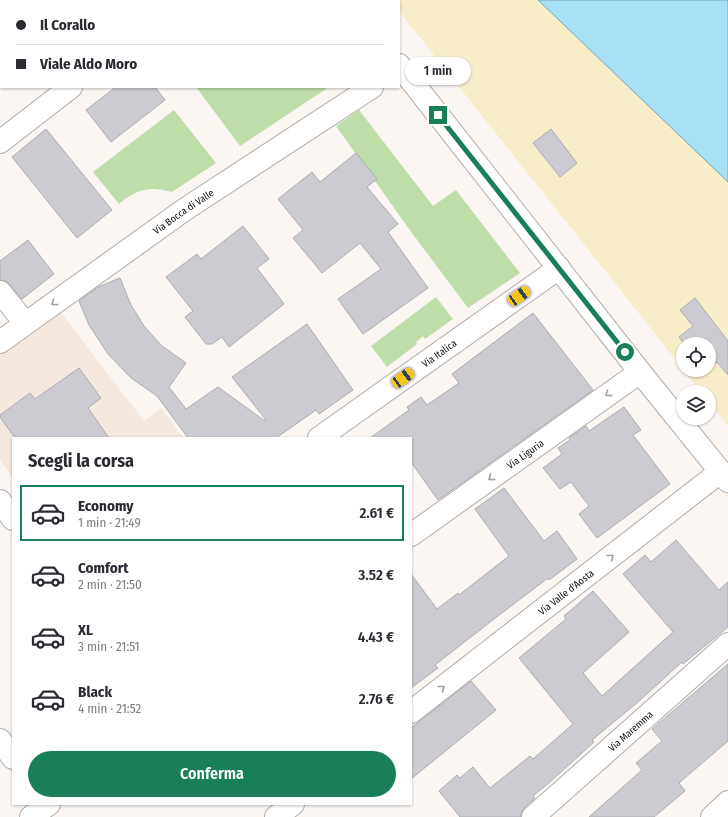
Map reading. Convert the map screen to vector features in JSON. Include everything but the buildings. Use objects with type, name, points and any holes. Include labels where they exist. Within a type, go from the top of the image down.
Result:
[{"type":"street","points":[[400,67],[640,372],[724,476]]},
{"type":"street","points":[[0,142],[70,88]]},
{"type":"street","name":"Via Bocca di Valle","points":[[0,342],[189,207],[370,88]]},
{"type":"street","name":"Via Italica","points":[[320,437],[559,268]]},
{"type":"street","points":[[0,292],[25,323]]},
{"type":"street","name":"Via Liguria","points":[[412,534],[640,372]]},
{"type":"street","name":"Via Valle d'Aosta","points":[[412,711],[724,476]]},
{"type":"street","points":[[0,501],[12,518]]},
{"type":"street","name":"Via Maremma","points":[[533,817],[728,644]]},
{"type":"street","points":[[0,740],[12,757]]},
{"type":"street","points":[[712,817],[728,802]]},
{"type":"street","points":[[276,817],[292,805]]},
{"type":"shaded area","points":[[59,310],[144,421],[161,408],[183,437],[12,437],[12,477],[0,460],[0,355]]},
{"type":"green space","points":[[197,88],[327,88],[240,146]]},
{"type":"green space","points":[[174,110],[216,163],[172,192],[157,189],[144,190],[132,195],[119,204],[93,172]]},
{"type":"green space","points":[[359,110],[433,206],[456,190],[520,273],[468,308],[409,229],[336,126]]},
{"type":"green space","points":[[436,297],[453,319],[425,339],[423,336],[416,342],[417,344],[387,367],[371,346]]},
{"type":"sand","points":[[400,0],[538,0],[728,182],[728,426],[716,411],[716,385],[695,385],[689,377],[716,377],[716,337],[676,337],[676,360],[400,12]]},
{"type":"water","points":[[538,0],[728,0],[728,182]]},
{"type":"route","points":[[438,115],[625,352]]}]
